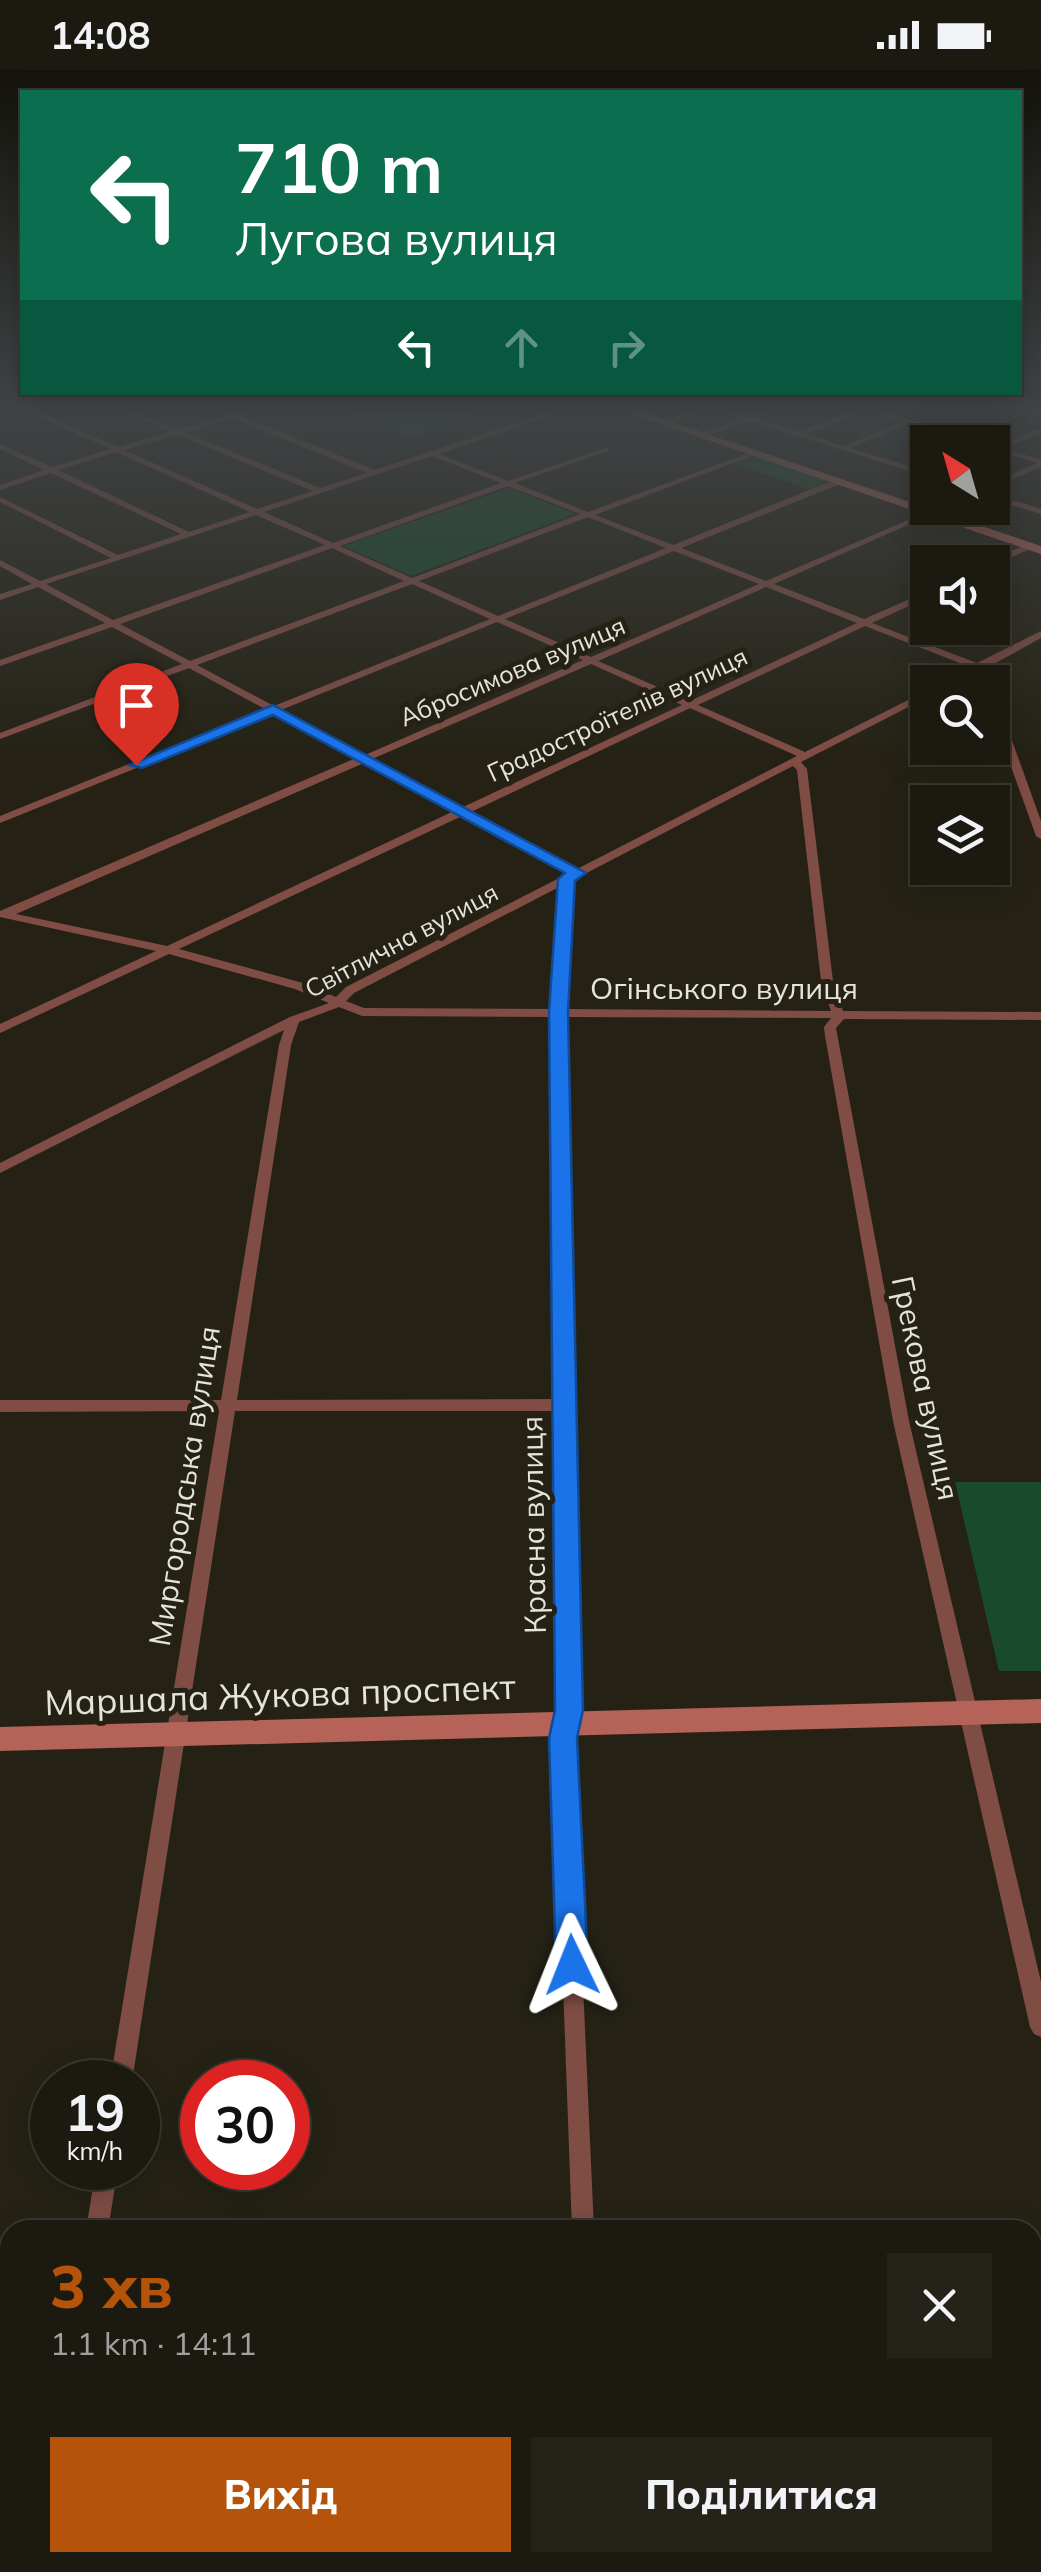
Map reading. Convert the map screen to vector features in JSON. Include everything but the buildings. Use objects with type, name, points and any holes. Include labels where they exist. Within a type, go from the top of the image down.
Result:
[{"type":"street","points":[[46,522],[118,558]]},
{"type":"street","points":[[160,522],[188,535]]},
{"type":"street","points":[[0,598],[227,522]]},
{"type":"street","points":[[278,522],[690,705],[800,759]]},
{"type":"street","points":[[0,663],[400,522]]},
{"type":"street","points":[[0,736],[568,522]]},
{"type":"street","points":[[608,522],[966,665]]},
{"type":"street","points":[[0,820],[739,522]]},
{"type":"street","name":"Абросимова вулиця","points":[[1,915],[909,522]]},
{"type":"street","points":[[975,525],[1035,548]]},
{"type":"street","points":[[1010,556],[1035,548]]},
{"type":"street","points":[[0,563],[462,812],[572,876]]},
{"type":"street","name":"Градостроїтелiв вулиця","points":[[0,1029],[910,601]]},
{"type":"street","points":[[983,665],[1041,634]]},
{"type":"street","name":"Світлична вулиця","points":[[0,1170],[294,1020],[336,1004],[350,990],[910,702]]},
{"type":"street","points":[[1010,749],[1041,836]]},
{"type":"street","name":"Грекова вулиця","points":[[800,759],[827,982],[838,1014],[831,1036],[899,1406],[1041,2027]]},
{"type":"street","name":"Красна вулиця","points":[[572,876],[558,1012],[566,1724],[583,2220]]},
{"type":"street","name":"Огінського вулиця","points":[[1,915],[168,950],[299,986],[362,1012],[1041,1016]]},
{"type":"street","name":"Миргородська вулиця","points":[[125,2060],[285,1045],[294,1020]]},
{"type":"street","points":[[0,1406],[564,1405]]},
{"type":"street","name":"Маршала Жукова проспект","points":[[0,1739],[1041,1711]]},
{"type":"street","points":[[98,2220],[103,2190]]},
{"type":"green space","points":[[412,522],[555,522],[411,576],[343,546]]},
{"type":"green space","points":[[955,1482],[1041,1482],[1041,1671],[999,1671]]},
{"type":"route","points":[[136,765],[273,710],[578,873],[567,879],[558,1012],[569,1710],[563,1738],[572,1965]]}]
